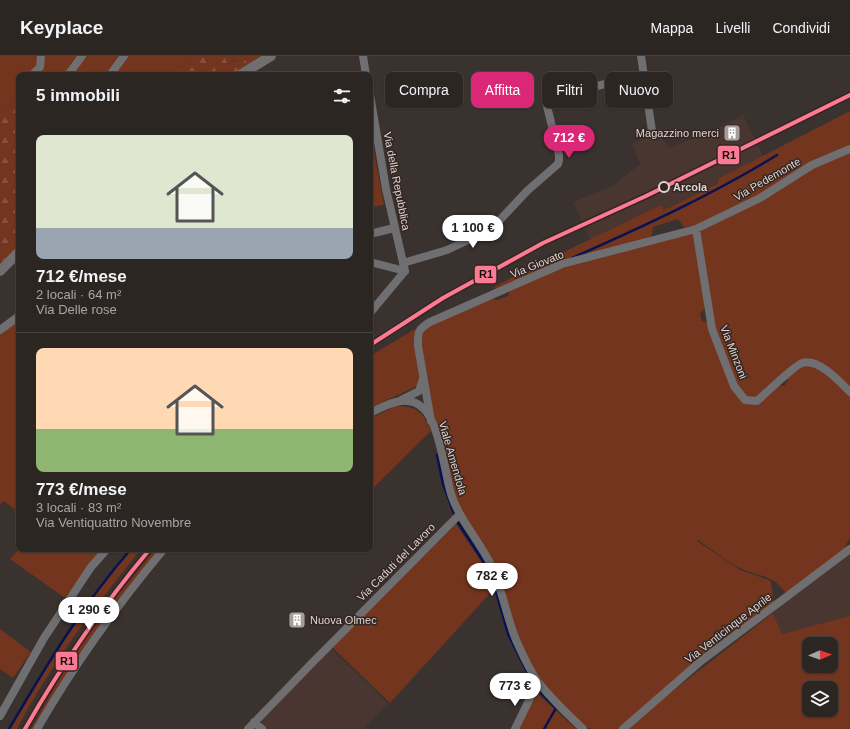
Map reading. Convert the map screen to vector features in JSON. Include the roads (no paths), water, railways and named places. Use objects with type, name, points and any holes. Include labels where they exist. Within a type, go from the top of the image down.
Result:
[{"type":"main road","points":[[245,72],[271,56]]},
{"type":"main road","points":[[0,271],[16,255]]},
{"type":"street","points":[[35,72],[40,68],[41,56]]},
{"type":"street","points":[[70,72],[82,56]]},
{"type":"street","points":[[112,72],[124,56]]},
{"type":"street","points":[[363,56],[366,72]]},
{"type":"street","points":[[641,56],[643,72]]},
{"type":"street","points":[[373,262],[404,267],[447,250],[485,232],[498,222],[537,181],[556,167],[560,160],[545,98],[605,84]]},
{"type":"street","points":[[648,108],[652,131]]},
{"type":"street","name":"Via della Repubblica","points":[[373,112],[394,228],[404,267]]},
{"type":"street","name":"Via Pedemonte","points":[[696,229],[760,198],[812,165],[850,150]]},
{"type":"street","points":[[373,233],[394,228]]},
{"type":"street","name":"Via Giovato","points":[[431,421],[418,346],[419,330],[430,322],[562,264],[696,229]]},
{"type":"street","name":"Via Minzoni","points":[[696,229],[712,329],[734,386],[745,400],[757,401],[794,368],[801,363],[809,362],[832,373],[850,392]]},
{"type":"street","points":[[373,308],[404,267]]},
{"type":"street","points":[[0,330],[16,318]]},
{"type":"street","points":[[373,412],[419,391],[423,379]]},
{"type":"street","name":"Viale Amendola","points":[[401,400],[414,403],[424,408],[431,421],[439,442],[457,517],[489,562],[498,580],[516,640],[536,687],[555,701],[584,729]]},
{"type":"street","name":"Via Caduti del Lavoro","points":[[248,729],[457,517]]},
{"type":"street","name":"Via Venticinque Aprile","points":[[623,729],[701,661],[850,550]]},
{"type":"street","points":[[0,716],[44,638],[91,567],[104,552]]},
{"type":"street","points":[[37,729],[107,621],[162,552]]},
{"type":"street","points":[[515,729],[536,687]]},
{"type":"street","points":[[254,722],[262,729]]},
{"type":"waterway","points":[[572,258],[702,197],[777,155]]},
{"type":"waterway","points":[[437,455],[443,484],[455,516]]},
{"type":"waterway","points":[[457,521],[485,564],[495,588],[508,634],[534,686]]},
{"type":"waterway","points":[[9,729],[66,636],[97,591],[128,552]]},
{"type":"waterway","points":[[537,689],[556,708],[544,729]]},
{"type":"place","name":"Magazzino merci","points":[[732,133]]},
{"type":"place","name":"Arcola","points":[[664,187]]},
{"type":"place","name":"Nuova Olmec","points":[[297,620]]}]
